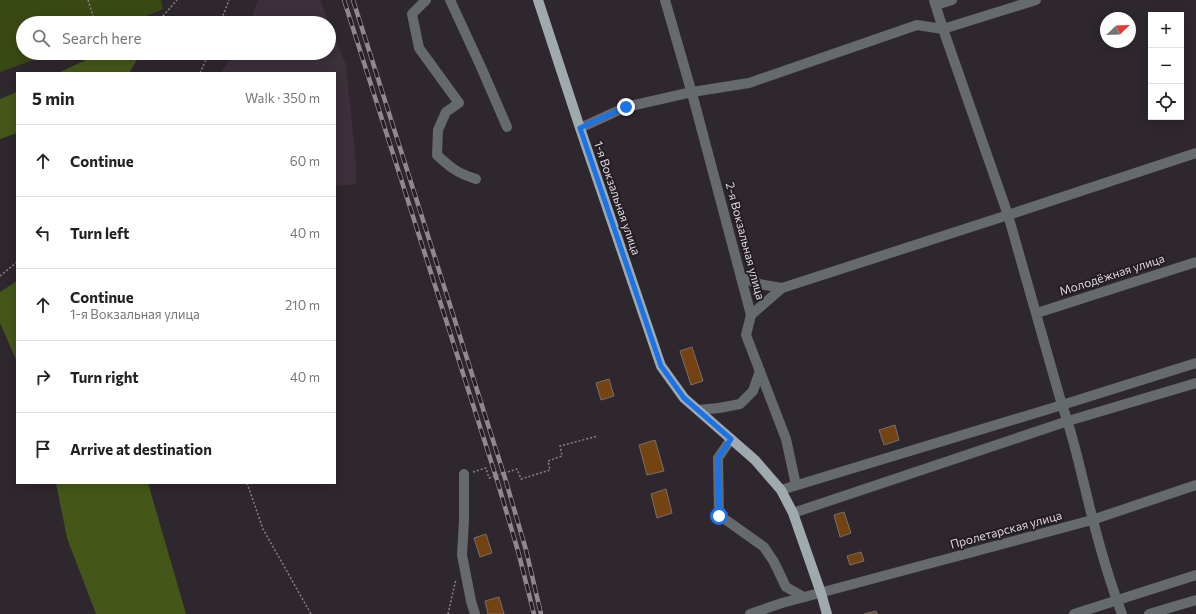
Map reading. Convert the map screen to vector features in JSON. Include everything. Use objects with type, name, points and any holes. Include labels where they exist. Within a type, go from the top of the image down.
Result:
[{"type":"main road","name":"1-я Вокзальная улица","points":[[538,0],[661,366],[684,398],[756,460],[781,490],[792,513]]},
{"type":"main road","points":[[792,513],[821,593],[825,613]]},
{"type":"street","points":[[426,0],[412,14],[419,48],[459,103],[446,112],[438,130],[437,155],[449,167],[476,180]]},
{"type":"street","points":[[450,0],[507,127]]},
{"type":"street","name":"2-я Вокзальная улица","points":[[665,0],[692,92],[751,315],[746,334],[786,439],[796,485]]},
{"type":"street","points":[[952,0],[935,3],[1008,215],[1062,405],[1068,421],[1092,520],[1116,600],[1122,614]]},
{"type":"street","points":[[580,128],[626,107],[692,92],[749,83],[917,25],[943,29],[1036,0]]},
{"type":"street","points":[[751,315],[782,288],[1196,153]]},
{"type":"street","name":"Молодёжная улица","points":[[1037,313],[1196,262]]},
{"type":"street","points":[[741,277],[759,284],[782,288]]},
{"type":"street","points":[[781,490],[1196,363]]},
{"type":"street","points":[[698,410],[740,404],[753,391],[760,371]]},
{"type":"street","points":[[792,513],[1068,421],[1196,383]]},
{"type":"street","points":[[731,439],[718,458],[719,516],[764,547],[774,562],[786,587],[804,598]]},
{"type":"street","points":[[464,474],[462,555],[475,614]]},
{"type":"street","name":"Пролетарская улица","points":[[750,614],[782,603],[1092,520],[1196,485]]},
{"type":"street","points":[[1074,614],[1196,575]]},
{"type":"street","points":[[1149,614],[1196,600]]},
{"type":"path","points":[[88,0],[93,16]]},
{"type":"path","points":[[163,16],[177,0]]},
{"type":"path","points":[[223,16],[229,0]]},
{"type":"path","points":[[200,72],[206,60]]},
{"type":"path","points":[[0,276],[16,263]]},
{"type":"path","points":[[464,474],[486,468],[489,478],[517,469],[520,479],[550,470],[548,461],[562,456],[560,446],[598,436]]},
{"type":"path","points":[[247,484],[263,529],[311,614]]},
{"type":"path","points":[[448,614],[457,577]]},
{"type":"shaded area","points":[[258,0],[320,0],[326,16],[252,16]]},
{"type":"shaded area","points":[[336,40],[346,65],[356,163],[356,184],[336,186],[336,72],[222,72],[230,60],[336,60]]},
{"type":"green space","points":[[0,0],[161,0],[163,9],[146,16],[16,16],[16,60],[33,60],[0,72]]},
{"type":"green space","points":[[86,60],[137,60],[130,72],[60,72]]},
{"type":"green space","points":[[16,92],[16,133],[0,139],[0,99]]},
{"type":"green space","points":[[16,282],[16,360],[0,323],[0,292]]},
{"type":"green space","points":[[56,484],[148,484],[186,614],[96,614],[67,538]]},
{"type":"building","points":[[692,347],[703,381],[691,385],[680,351]]},
{"type":"building","points":[[609,379],[614,396],[601,400],[596,383]]},
{"type":"building","points":[[895,425],[899,440],[884,445],[879,430]]},
{"type":"building","points":[[655,440],[664,471],[647,475],[639,445]]},
{"type":"building","points":[[666,489],[672,513],[657,518],[651,494]]},
{"type":"building","points":[[844,512],[851,533],[840,537],[834,515]]},
{"type":"building","points":[[486,534],[492,553],[480,557],[474,538]]},
{"type":"building","points":[[861,552],[864,561],[850,565],[847,556]]},
{"type":"building","points":[[499,597],[504,614],[488,614],[485,601]]},
{"type":"building","points":[[876,611],[877,614],[864,614]]},
{"type":"railway","points":[[344,0],[497,480],[518,551],[534,614]]},
{"type":"railway","points":[[353,0],[505,478],[526,550],[541,614]]},
{"type":"route","points":[[626,107],[580,128],[661,366],[684,398],[731,439],[718,458],[719,516]]}]
